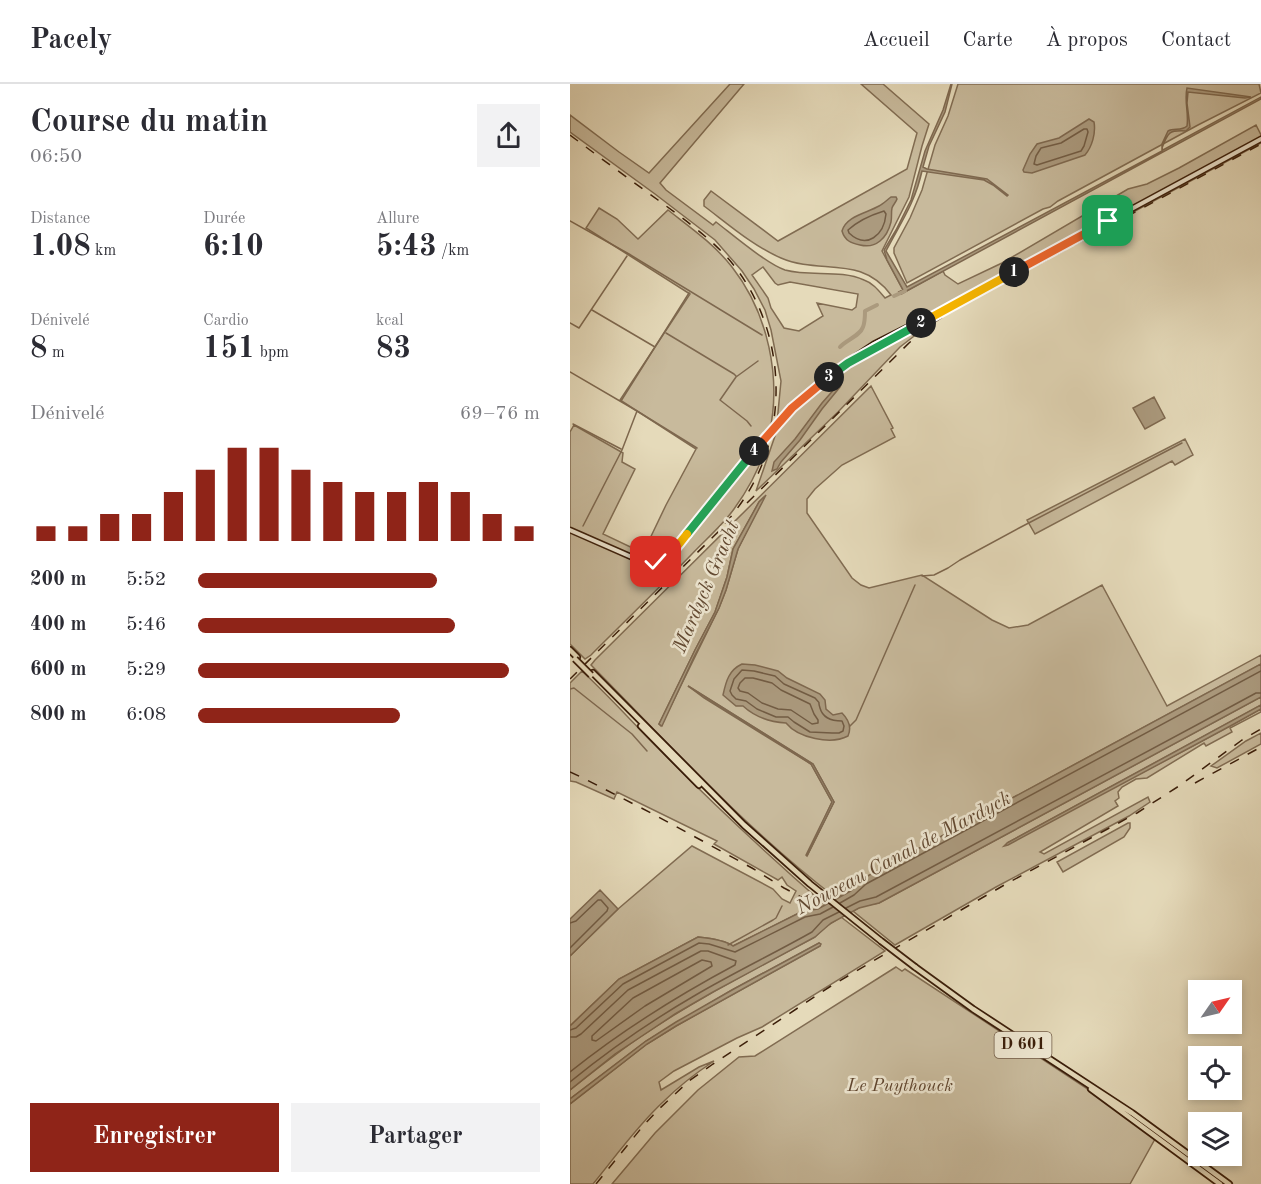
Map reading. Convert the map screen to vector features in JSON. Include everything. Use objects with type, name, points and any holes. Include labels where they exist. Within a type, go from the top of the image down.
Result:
[{"type":"main road","points":[[570,530],[643,562],[654,563],[664,559],[784,417],[812,390],[874,344],[989,286],[1261,139]]},
{"type":"main road","name":"D 601","points":[[570,652],[738,824],[825,898],[880,942],[973,1009],[1145,1122],[1229,1184]]},
{"type":"main road","name":"D 601","points":[[914,967],[971,1011],[1071,1075],[1220,1184]]},
{"type":"green space","points":[[730,84],[744,84],[660,183],[713,225],[716,222],[750,249],[778,267],[795,272],[855,277],[870,283],[885,298],[891,295],[879,282],[867,274],[853,270],[796,263],[781,258],[751,241],[704,206],[704,200],[711,191],[778,241],[907,169],[917,133],[861,84],[883,84],[929,124],[909,197],[882,251],[903,290],[899,292],[901,294],[943,271],[958,284],[1002,263],[1128,189],[1147,184],[1179,168],[1256,125],[1261,135],[1261,143],[931,323],[900,347],[838,412],[756,491],[776,433],[781,381],[765,310],[742,271],[715,240],[570,132],[570,115],[649,173]],"holes":[[[763,267],[778,285],[790,282],[858,294],[856,307],[852,310],[817,303],[823,316],[799,331],[784,328],[771,308],[768,298],[752,275]]]},
{"type":"green space","points":[[958,84],[1259,84],[1261,93],[907,283],[894,248],[922,190],[935,145],[948,116]]},
{"type":"green space","points":[[599,208],[617,219],[638,239],[668,210],[718,251],[744,285],[763,325],[769,347],[774,391],[769,435],[760,464],[734,509],[719,527],[585,659],[570,644],[570,432],[574,425],[623,453],[622,462],[635,469],[603,534],[643,553],[696,449],[620,400],[690,294],[586,228]]},
{"type":"green space","points":[[871,386],[893,428],[891,429],[895,437],[842,465],[807,499],[807,513],[852,578],[861,585],[869,588],[922,575],[992,620],[1009,628],[1028,625],[1102,585],[1167,706],[1261,655],[1261,664],[862,879],[851,891],[836,898],[771,844],[710,786],[591,665]],"holes":[[[764,497],[738,549],[719,608],[661,726],[659,724],[715,612],[727,577],[733,549]],[[688,686],[813,764],[834,802],[807,856],[832,802],[811,764]]]},
{"type":"green space","points":[[1185,439],[1193,455],[1175,465],[1172,461],[1035,534],[1027,520]]},
{"type":"green space","points":[[582,671],[720,809],[825,905],[818,909],[803,911],[733,946],[721,941],[698,937],[619,979],[570,1026],[570,956],[618,909],[692,846],[773,889],[782,899],[790,903],[796,891],[787,885],[782,877],[778,880],[714,844],[717,841],[617,792],[614,799],[570,781],[570,683]]},
{"type":"green space","points":[[1261,697],[1261,705],[1007,843],[1261,709],[1261,712],[1230,728],[1232,732],[1206,746],[1204,743],[1147,778],[1136,779],[1122,787],[1118,792],[1119,798],[1115,801],[1118,806],[1040,852],[1044,854],[1148,797],[1150,802],[1129,816],[996,887],[895,945],[853,911],[862,906],[879,903]]},
{"type":"green space","points":[[1261,733],[1261,744],[1217,768],[1211,766],[1246,741]]},
{"type":"green space","points":[[1130,823],[1130,828],[1124,837],[1063,872],[1057,862]]},
{"type":"green space","points":[[841,917],[885,951],[762,1027],[674,1071],[659,1082],[661,1090],[699,1067],[714,1061],[681,1085],[653,1111],[593,1184],[570,1184],[570,1104],[647,1044],[820,944],[732,990],[646,1041],[570,1099],[570,1090],[624,1048],[664,1021],[815,937],[825,927]]},
{"type":"green space","name":"Le Puythouck","points":[[896,967],[902,971],[905,969],[1115,1107],[1155,1139],[1130,1184],[612,1184],[655,1133],[698,1090],[739,1057],[755,1056]]},
{"type":"water","points":[[951,84],[945,112],[929,146],[923,167],[987,179],[1008,195],[984,180],[922,171],[911,203],[886,251],[907,287],[1162,151],[1162,148],[1163,150],[1261,97],[1261,99],[901,294],[899,292],[903,290],[884,250],[911,200],[925,151],[943,110]]},
{"type":"water","points":[[1187,88],[1251,97],[1188,92],[1190,127],[1186,131],[1170,133],[1162,148],[1168,131],[1187,126]]},
{"type":"water","points":[[1089,119],[1094,122],[1094,131],[1085,155],[1032,173],[1024,172],[1030,154],[1037,144],[1059,138]]},
{"type":"water","points":[[891,197],[897,199],[892,208],[889,228],[880,241],[866,246],[847,239],[842,231],[848,222]]},
{"type":"water","points":[[840,379],[840,387],[777,469],[772,471],[774,462],[795,439],[837,386]]},
{"type":"water","points":[[1154,397],[1165,418],[1145,429],[1133,408]]},
{"type":"water","points":[[766,495],[738,549],[719,608],[662,726],[659,724],[715,612],[727,577],[733,549],[759,502]]},
{"type":"water","points":[[742,664],[778,671],[787,678],[820,694],[825,700],[826,709],[833,715],[842,713],[846,718],[850,727],[848,736],[841,739],[824,740],[806,736],[798,733],[786,723],[763,718],[743,706],[736,706],[723,695],[729,676]]},
{"type":"water","points":[[1261,664],[1261,697],[879,903],[859,908],[831,923],[815,937],[675,1014],[615,1054],[570,1090],[570,1026],[619,979],[698,937],[721,941],[733,946],[803,911],[818,909],[851,891],[862,879]]},
{"type":"water","points":[[688,686],[813,764],[834,802],[807,856],[832,802],[811,764]]},
{"type":"water","points":[[1261,705],[1261,709],[1234,724],[1004,846],[1007,843]]},
{"type":"water","points":[[600,890],[618,909],[570,956],[570,919]]},
{"type":"water","points":[[819,943],[820,946],[647,1044],[570,1104],[570,1099],[646,1041],[732,990]]},
{"type":"waterway","points":[[570,221],[762,335]]},
{"type":"waterway","points":[[570,323],[579,328],[627,256]]},
{"type":"waterway","name":"Mardyck Gracht","points":[[894,296],[905,291]]},
{"type":"waterway","points":[[621,401],[689,293]]},
{"type":"waterway","name":"Mardyck Gracht","points":[[840,347],[861,330],[865,311],[877,305]]},
{"type":"waterway","points":[[592,310],[655,347]]},
{"type":"waterway","points":[[666,333],[736,376]]},
{"type":"waterway","points":[[751,426],[720,400],[736,377],[758,361]]},
{"type":"waterway","points":[[570,372],[697,448]]},
{"type":"waterway","points":[[583,526],[622,450],[637,411]]},
{"type":"waterway","points":[[573,424],[621,449]]},
{"type":"waterway","points":[[922,576],[934,575],[948,568],[1182,443]]},
{"type":"waterway","points":[[850,726],[856,720],[915,585]]},
{"type":"waterway","points":[[570,689],[574,688],[632,734],[647,751]]},
{"type":"waterway","name":"Mardyck Gracht","points":[[728,945],[776,918],[782,906]]},
{"type":"railway","points":[[570,135],[684,219],[725,255],[743,278],[758,304],[768,332],[774,361],[776,390],[774,419],[768,448],[757,476],[739,506],[718,532],[570,679]]},
{"type":"railway","points":[[747,503],[930,325],[1261,144]]},
{"type":"railway","points":[[596,1184],[659,1109],[689,1081],[713,1064],[831,986],[885,954],[1006,884],[1137,813],[1261,729]]},
{"type":"railway","points":[[1195,783],[1261,747]]},
{"type":"railway","points":[[570,772],[653,814],[809,901]]},
{"type":"route","points":[[656,562],[664,559],[673,551],[770,432],[795,405],[831,375],[848,363],[1108,221]]},
{"type":"water label","name":"Nouveau Canal de Mardyck","points":[[904,854]]}]
